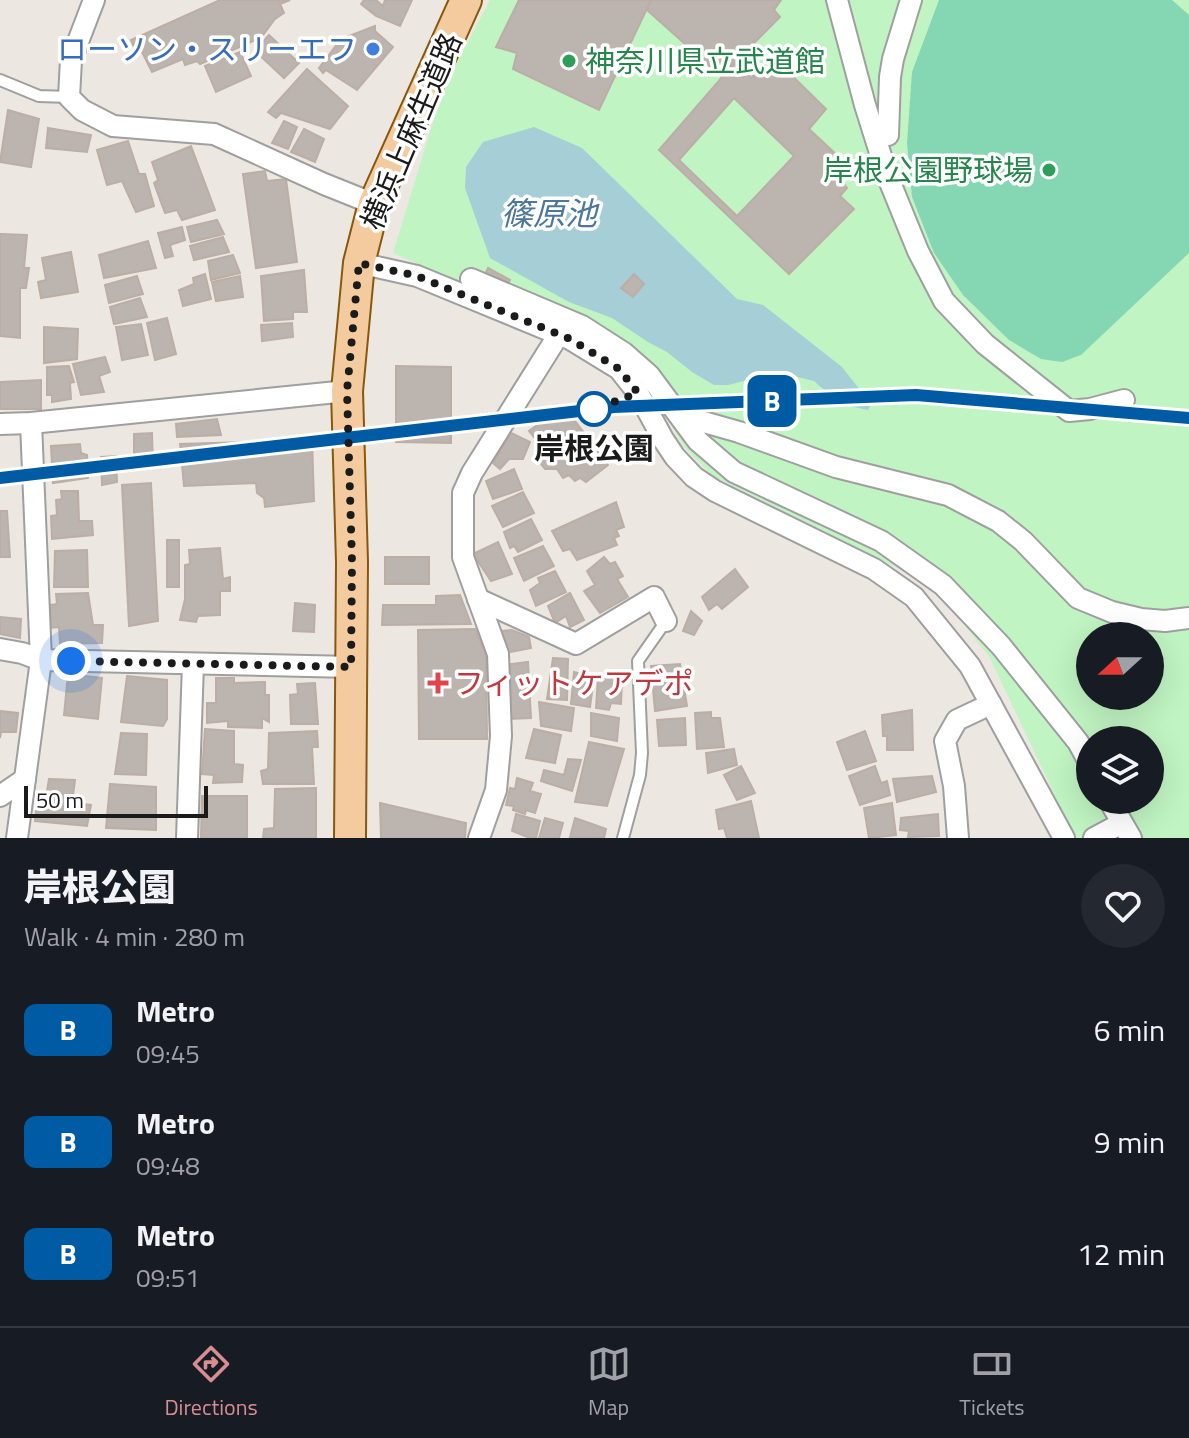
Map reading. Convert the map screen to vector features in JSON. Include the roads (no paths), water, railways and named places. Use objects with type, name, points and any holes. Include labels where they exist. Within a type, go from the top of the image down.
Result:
[{"type":"main road","name":"横浜上麻生道路","points":[[350,838],[352,562],[347,391],[359,263],[374,204],[455,15]]},
{"type":"street","points":[[94,0],[71,60],[69,97],[82,110],[113,126],[214,134],[374,204]]},
{"type":"street","points":[[837,0],[887,175],[918,251],[944,301],[985,344],[1069,411],[1124,400]]},
{"type":"street","points":[[873,130],[888,135],[893,59],[911,0]]},
{"type":"street","points":[[359,263],[417,276],[570,339],[619,369],[638,393],[675,457],[694,477],[715,491],[874,569],[911,594],[970,666],[1064,838]]},
{"type":"street","points":[[471,279],[593,332],[649,375],[698,441],[734,472],[881,541],[943,585],[1001,646],[1076,740]]},
{"type":"street","points":[[479,838],[496,790],[501,736],[498,654],[463,557],[463,493],[472,473],[559,334]]},
{"type":"street","points":[[0,424],[347,391]]},
{"type":"street","points":[[679,415],[739,432],[836,467],[948,495],[998,521],[1023,541],[1078,598],[1112,612],[1141,619],[1165,621],[1189,618]]},
{"type":"street","points":[[17,838],[41,660],[31,423]]},
{"type":"street","points":[[478,599],[576,644],[654,597],[666,621]]},
{"type":"street","points":[[0,649],[41,660],[351,667]]},
{"type":"street","points":[[187,838],[193,664]]},
{"type":"street","points":[[958,838],[954,786],[945,741],[957,720],[991,704]]},
{"type":"street","points":[[0,796],[25,779]]},
{"type":"street","points":[[1094,838],[1126,830]]},
{"type":"lane","points":[[0,80],[39,96],[69,97]]},
{"type":"lane","points":[[623,838],[640,775],[642,753],[638,661],[666,621]]},
{"type":"water","name":"篠原池","points":[[534,127],[582,148],[737,299],[763,305],[842,367],[871,404],[868,410],[845,405],[814,381],[778,372],[728,385],[714,385],[612,318],[569,302],[490,258],[465,188],[466,167],[483,142]]},
{"type":"metro line","name":"B","points":[[0,478],[614,407],[916,395],[1189,418]]},
{"type":"place","name":"ローソン・スリーエフ","points":[[373,49]]},
{"type":"place","name":"神奈川県立武道館","points":[[569,61]]},
{"type":"place","name":"岸根公園野球場","points":[[1049,170]]},
{"type":"place","name":"岸根公園","points":[[594,409]]},
{"type":"place","name":"フィットケアデポ","points":[[438,683]]}]
